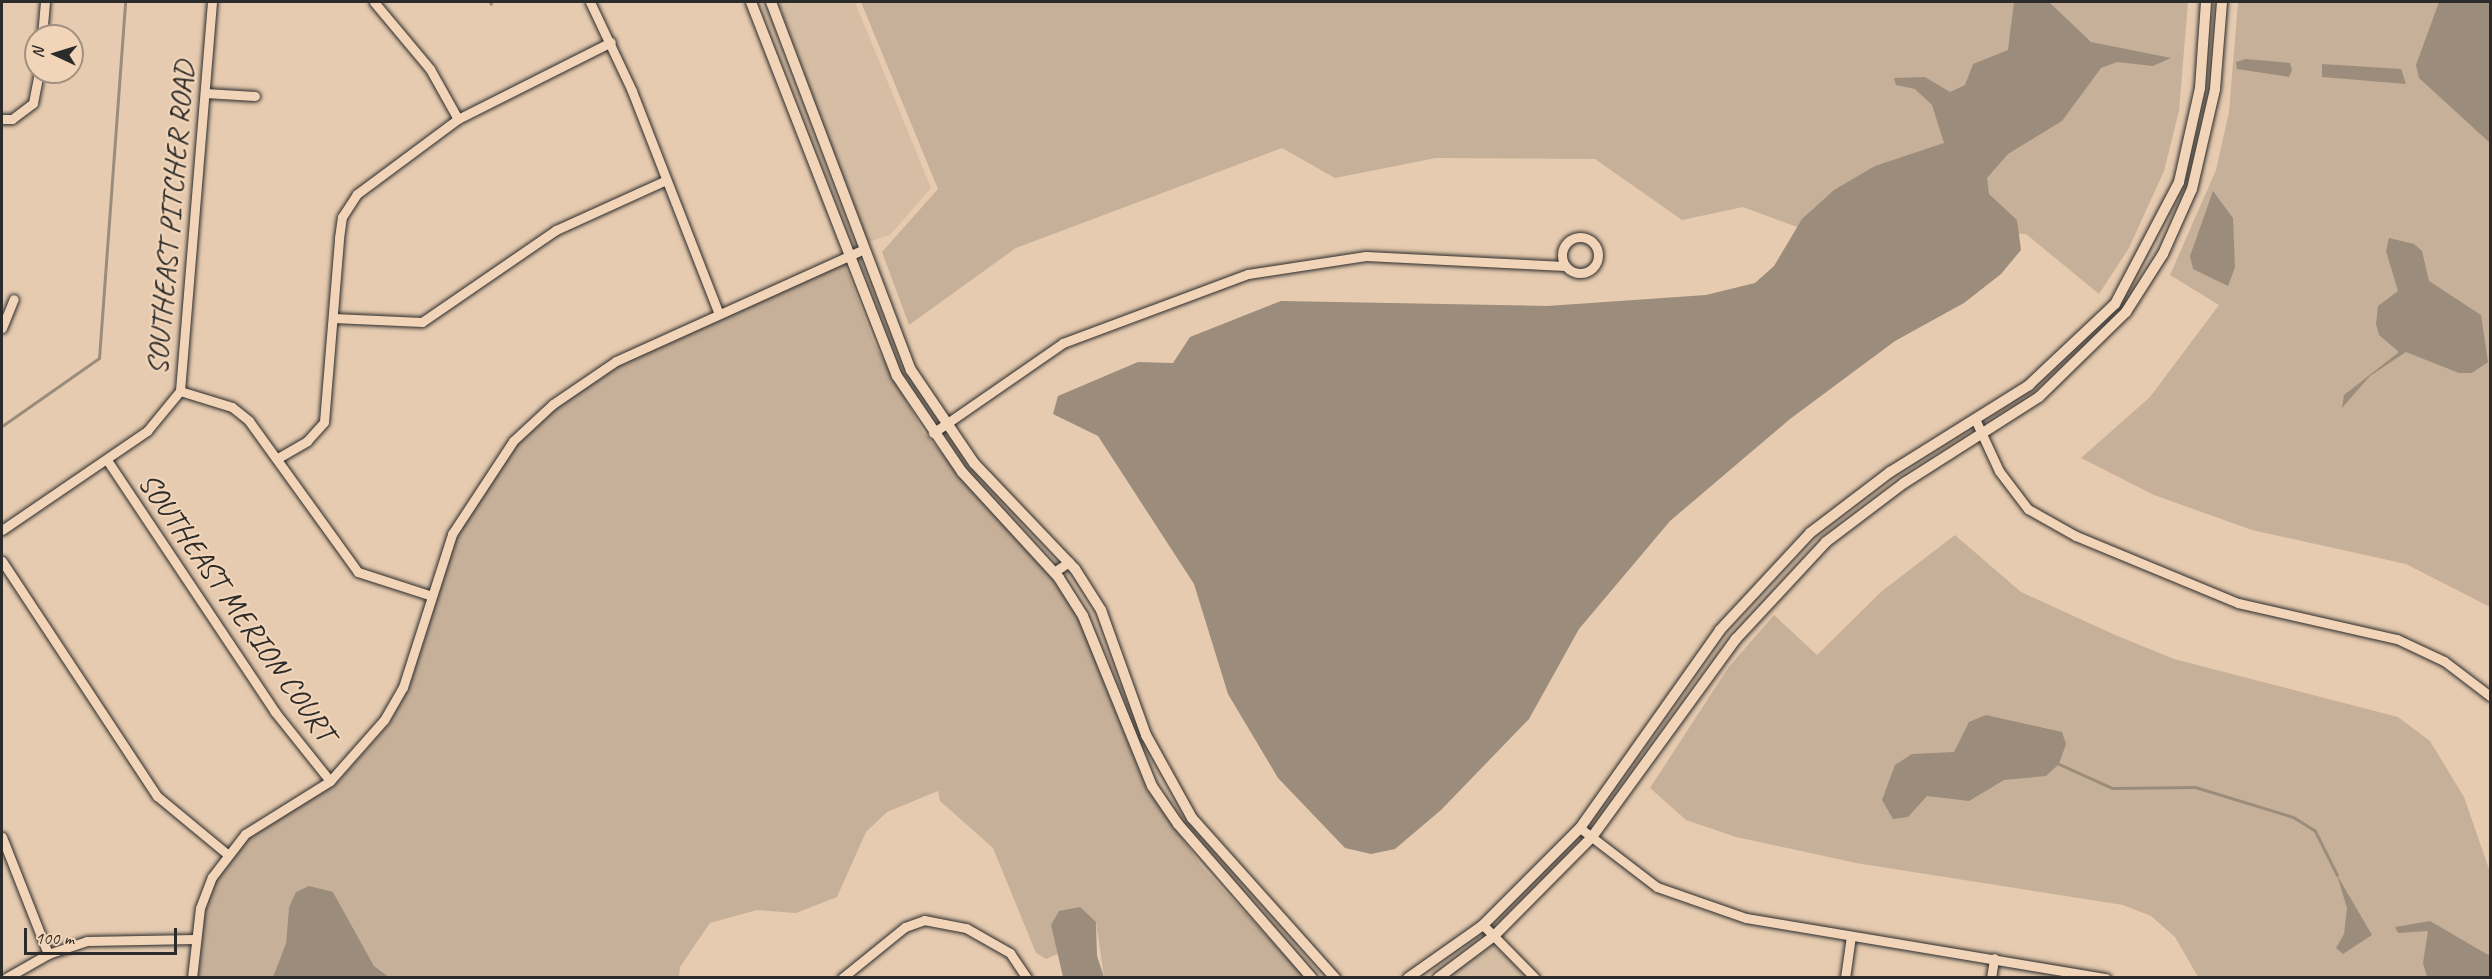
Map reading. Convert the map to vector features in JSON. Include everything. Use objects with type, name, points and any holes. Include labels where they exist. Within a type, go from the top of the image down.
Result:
[{"type":"street","points":[[43,24],[45,2]]},
{"type":"street","name":"SOUTHEAST PITCHER ROAD","points":[[2,530],[147,431],[180,391],[212,2]]},
{"type":"street","points":[[374,2],[430,69],[458,119]]},
{"type":"street","points":[[590,2],[610,42],[719,314]]},
{"type":"street","points":[[752,2],[879,341],[933,434],[1054,572],[1083,616],[1130,740],[1171,815],[1232,891],[1312,978]]},
{"type":"street","points":[[771,2],[894,336],[946,423],[974,463],[1069,562],[1101,610],[1146,735],[1192,818],[1243,880],[1335,978]]},
{"type":"street","points":[[1408,978],[1483,925],[1580,828],[1720,630],[1810,533],[1890,472],[1975,419],[2063,357],[2115,304],[2149,246],[2179,182],[2191,137],[2206,2]]},
{"type":"street","points":[[1438,978],[1494,936],[1592,837],[1736,639],[1826,542],[1904,483],[1984,437],[2075,367],[2126,312],[2163,254],[2192,189],[2207,138],[2222,2]]},
{"type":"street","points":[[278,458],[307,441],[324,422],[346,208],[372,179],[458,119],[610,42]]},
{"type":"street","points":[[783,83],[798,79]]},
{"type":"street","points":[[2,119],[18,116],[33,103],[37,84]]},
{"type":"street","points":[[205,93],[255,96]]},
{"type":"street","points":[[333,318],[422,322],[556,230],[664,181]]},
{"type":"street","points":[[933,434],[1063,343],[1248,274],[1366,256],[1565,266],[1575,273],[1593,268],[1599,252],[1593,241],[1582,236],[1566,243],[1565,266]]},
{"type":"street","points":[[192,978],[195,939],[204,898],[226,853],[245,834],[330,781],[359,754],[403,687],[429,595],[452,534],[513,441],[588,378],[719,314],[862,250]]},
{"type":"street","points":[[2,328],[14,299]]},
{"type":"street","points":[[180,391],[242,414],[278,458],[358,572],[379,583],[429,595]]},
{"type":"street","points":[[1975,419],[1999,471],[2028,509],[2076,536],[2238,603],[2397,639],[2444,661],[2490,696]]},
{"type":"street","name":"SOUTHEAST MERION COURT","points":[[107,460],[275,712],[330,781]]},
{"type":"street","points":[[2,561],[157,796],[226,853]]},
{"type":"street","points":[[1054,572],[1069,562]]},
{"type":"street","points":[[1130,740],[1146,735]]},
{"type":"street","points":[[1580,828],[1657,887],[1746,918],[2106,978]]},
{"type":"street","points":[[2,837],[48,954]]},
{"type":"street","points":[[1232,891],[1243,880]]},
{"type":"street","points":[[842,978],[905,927],[924,920],[966,928],[1010,953],[1027,978]]},
{"type":"street","points":[[1483,925],[1535,978]]},
{"type":"street","points":[[1845,978],[1851,936]]},
{"type":"street","points":[[6,978],[48,954],[87,941],[132,937],[195,939]]},
{"type":"street","points":[[1991,978],[1994,958]]},
{"type":"shaded area","points":[[778,2],[855,2],[931,188],[890,235],[865,243]]},
{"type":"shaded area","points":[[861,2],[2188,2],[2179,111],[2164,171],[2129,248],[2099,294],[2026,234],[1800,228],[1743,207],[1682,220],[1595,159],[1436,158],[1335,178],[1282,148],[1016,248],[909,325],[882,252],[938,189]]},
{"type":"shaded area","points":[[2014,2],[2049,2],[2091,42],[2171,58],[2153,66],[2117,62],[2101,68],[2062,121],[2008,154],[1987,178],[1989,194],[2017,220],[2021,250],[2001,274],[1964,303],[1895,341],[1790,419],[1670,521],[1579,629],[1529,719],[1441,810],[1395,849],[1371,854],[1345,848],[1278,778],[1228,694],[1194,584],[1098,436],[1053,414],[1058,396],[1138,362],[1173,363],[1190,337],[1281,301],[1547,306],[1706,295],[1755,283],[1774,266],[1802,219],[1834,190],[1875,166],[1944,143],[1932,105],[1915,89],[1896,85],[1894,78],[1925,77],[1950,92],[1965,85],[1973,64],[2008,50]]},
{"type":"shaded area","points":[[2238,2],[2490,2],[2490,607],[2406,564],[2252,530],[2154,495],[2081,458],[2150,397],[2219,305],[2170,275],[2216,170],[2229,112]]},
{"type":"shaded area","points":[[2439,2],[2490,2],[2490,143],[2419,78],[2416,65]]},
{"type":"shaded area","points":[[2246,59],[2290,63],[2292,70],[2289,77],[2237,69],[2236,62]]},
{"type":"shaded area","points":[[2322,64],[2401,69],[2406,84],[2322,77]]},
{"type":"shaded area","points":[[2213,191],[2233,218],[2235,267],[2228,286],[2193,269],[2190,256]]},
{"type":"shaded area","points":[[2389,238],[2414,244],[2422,251],[2429,281],[2481,315],[2488,362],[2472,373],[2459,373],[2406,352],[2370,376],[2342,408],[2344,395],[2399,352],[2379,335],[2376,324],[2378,306],[2398,291],[2386,251]]},
{"type":"shaded area","points":[[844,263],[874,343],[924,433],[1054,581],[1078,618],[1147,789],[1203,868],[1305,977],[1104,977],[1096,922],[1051,925],[1060,953],[1046,959],[1036,953],[993,848],[940,801],[938,791],[887,812],[866,832],[837,897],[796,913],[757,910],[710,923],[680,967],[679,977],[389,977],[374,966],[333,892],[289,906],[286,943],[273,977],[198,978],[205,910],[217,879],[249,838],[338,782],[389,724],[409,688],[457,536],[518,444],[557,408],[619,366]]},
{"type":"shaded area","points":[[1955,535],[2021,592],[2113,634],[2174,659],[2398,717],[2430,741],[2464,797],[2490,872],[2490,977],[2198,977],[2175,937],[2151,916],[2123,905],[1856,863],[1736,837],[1686,820],[1650,788],[1728,668],[1774,615],[1817,655],[1882,591]]},
{"type":"shaded area","points":[[1986,715],[2062,732],[2066,744],[2059,764],[2046,776],[2004,780],[1969,801],[1927,796],[1908,817],[1893,819],[1882,800],[1895,765],[1912,754],[1954,752],[1969,722]]},
{"type":"shaded area","points":[[2337,875],[2372,935],[2343,954],[2336,948],[2344,934],[2347,908]]},
{"type":"shaded area","points":[[309,886],[333,892],[374,966],[389,977],[273,977],[286,943],[289,907],[296,892]]},
{"type":"shaded area","points":[[1080,907],[1096,922],[1097,956],[1104,977],[1063,977],[1051,925],[1059,911]]},
{"type":"shaded area","points":[[2430,921],[2490,956],[2490,977],[2427,977],[2423,963],[2428,931],[2398,933],[2395,927]]},
{"type":"shaded area","points":[[1493,944],[1527,977],[1448,977]]},
{"type":"waterway","points":[[2,426],[99,358],[125,2]]},
{"type":"waterway","points":[[2059,764],[2112,788],[2195,787],[2293,817],[2315,831],[2337,875]]}]
